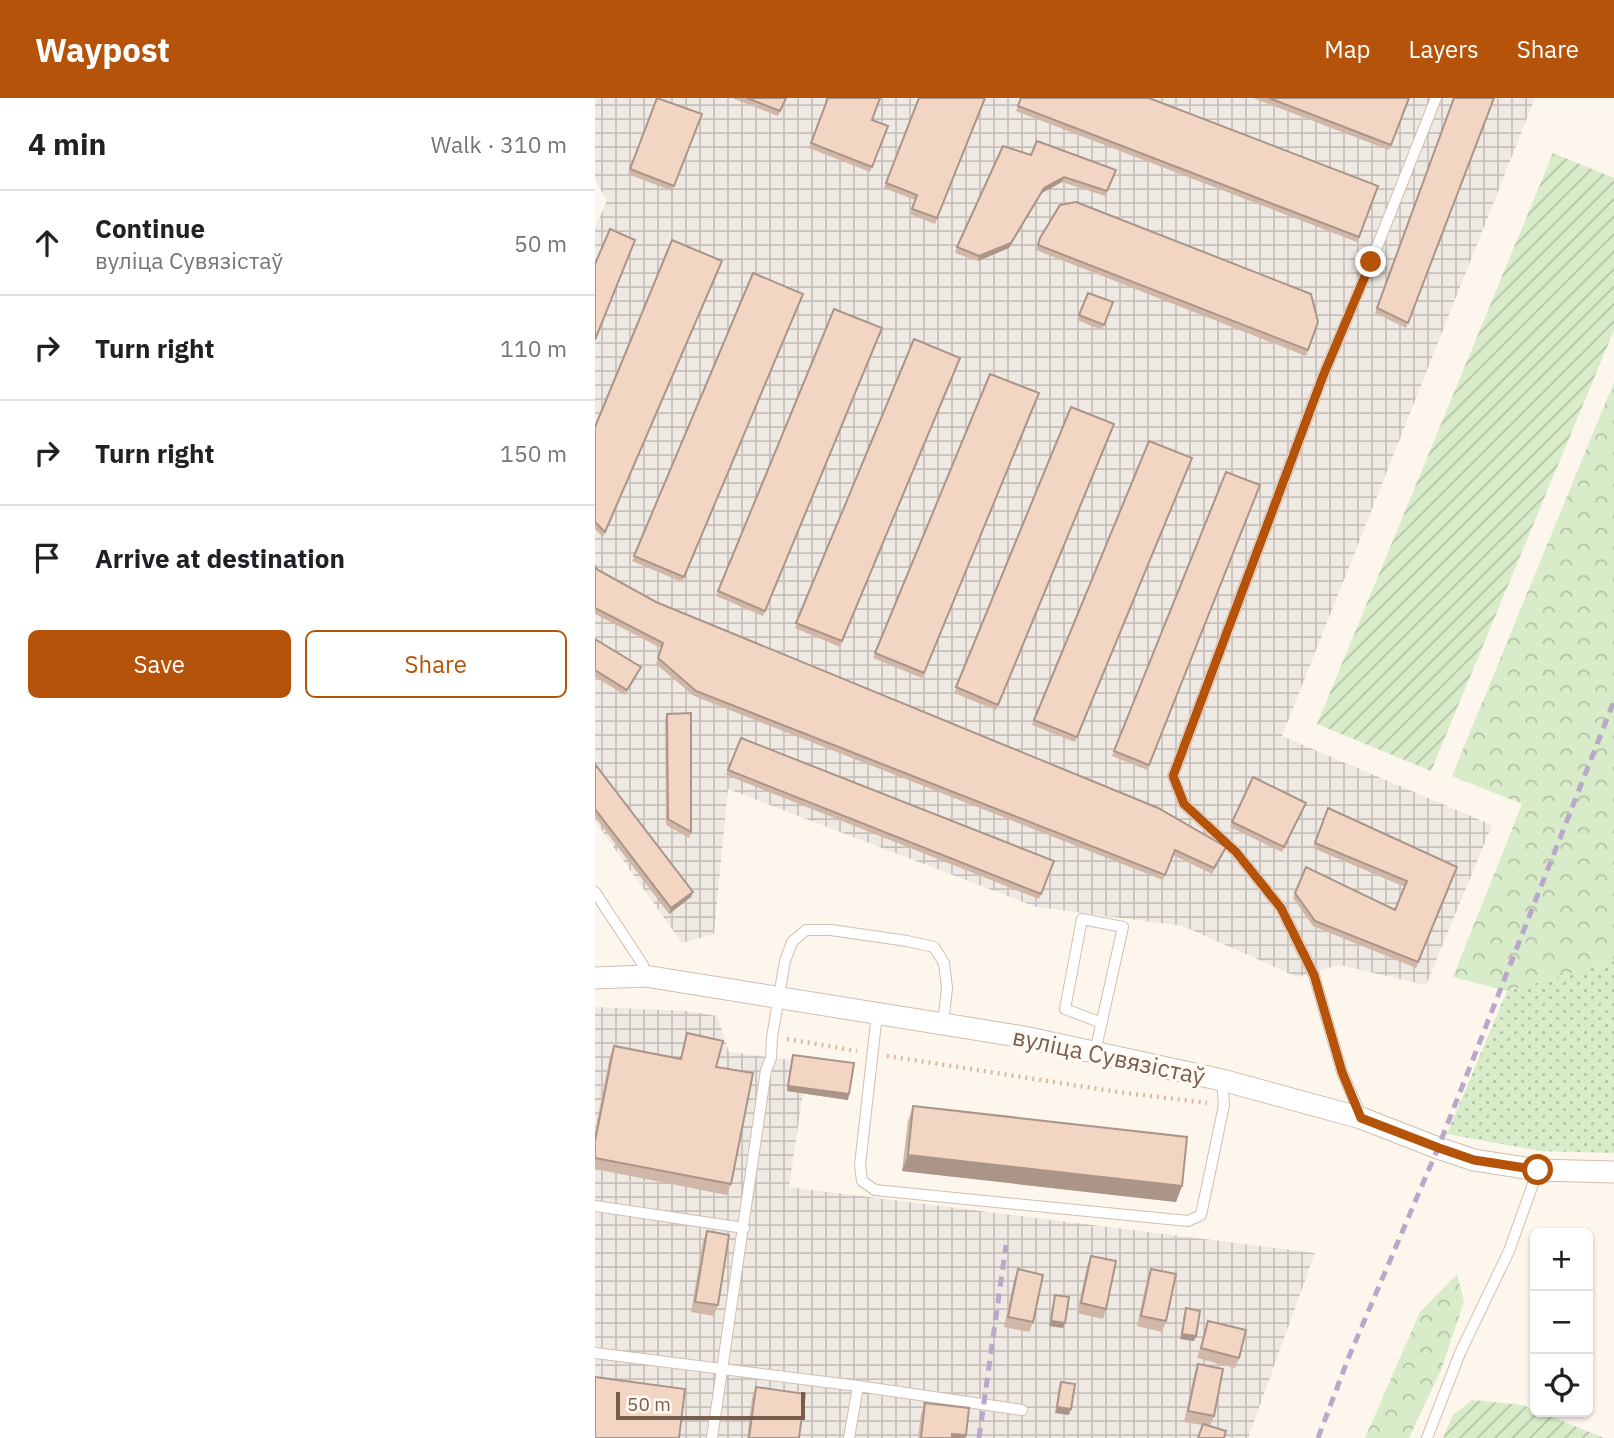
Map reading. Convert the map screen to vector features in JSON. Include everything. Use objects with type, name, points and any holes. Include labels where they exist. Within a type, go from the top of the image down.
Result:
[{"type":"street","name":"вуліца Сувязістаў","points":[[595,978],[645,976],[1024,1037],[1222,1080],[1361,1118],[1474,1160],[1538,1170],[1614,1172]]},
{"type":"lane","points":[[1361,1118],[1342,1072],[1314,975],[1281,908],[1236,852],[1184,804],[1173,776],[1323,376],[1436,98]]},
{"type":"lane","points":[[595,892],[643,965],[645,976]]},
{"type":"lane","points":[[1095,1052],[1102,1023],[1123,928],[1082,919],[1065,1009],[1102,1023]]},
{"type":"lane","points":[[712,1438],[767,1070],[771,1058],[772,1037],[785,961],[792,942],[806,930],[831,930],[934,947],[944,964],[947,988],[943,1024]]},
{"type":"lane","points":[[877,1014],[860,1165],[862,1181],[875,1190],[1188,1221],[1201,1215],[1224,1105],[1222,1080]]},
{"type":"lane","points":[[1427,1438],[1460,1353],[1509,1251],[1538,1170]]},
{"type":"lane","points":[[595,1206],[744,1228]]},
{"type":"lane","points":[[595,1353],[1022,1410]]},
{"type":"lane","points":[[849,1438],[858,1387]]},
{"type":"path","points":[[772,1037],[1118,1092],[1224,1105]]},
{"type":"shaded area","points":[[595,98],[1535,98],[1282,736],[1492,825],[1426,985],[1339,965],[1297,977],[1183,926],[1036,907],[728,789],[714,934],[682,943],[595,821],[595,229],[607,200],[595,180]]},
{"type":"shaded area","points":[[595,1007],[687,1011],[717,1016],[729,1052],[791,1060],[803,1093],[789,1187],[1315,1253],[1248,1438],[595,1438]]},
{"type":"green space","points":[[1553,153],[1614,178],[1614,330],[1431,771],[1317,724]]},
{"type":"green space","points":[[1614,382],[1614,961],[1507,991],[1453,977],[1522,804],[1452,776]]},
{"type":"green space","points":[[1614,961],[1614,1153],[1540,1151],[1447,1134],[1507,991]]},
{"type":"green space","points":[[1457,1274],[1464,1302],[1441,1370],[1409,1438],[1365,1438],[1420,1312]]},
{"type":"green space","points":[[1472,1400],[1523,1405],[1530,1408],[1530,1417],[1552,1417],[1604,1438],[1443,1438],[1453,1415]]},
{"type":"building","points":[[657,98],[702,114],[674,186],[630,169]]},
{"type":"building","points":[[747,98],[786,98],[780,111]]},
{"type":"building","points":[[828,98],[880,98],[872,120],[888,126],[872,167],[811,143]]},
{"type":"building","points":[[919,98],[985,98],[937,218],[912,209],[917,195],[886,183]]},
{"type":"building","points":[[1021,98],[1149,98],[1378,186],[1359,237],[1018,106]]},
{"type":"building","points":[[1269,98],[1409,98],[1391,145]]},
{"type":"building","points":[[1454,98],[1494,98],[1408,323],[1377,308]]},
{"type":"building","points":[[1037,141],[1116,170],[1107,191],[1064,177],[1044,188],[1011,243],[979,256],[957,247],[1003,146],[1031,155]]},
{"type":"building","points":[[1076,202],[1311,294],[1318,322],[1308,350],[1038,245],[1060,205]]},
{"type":"building","points":[[610,229],[635,240],[595,340],[595,264]]},
{"type":"building","points":[[672,240],[722,261],[605,532],[595,522],[595,427]]},
{"type":"building","points":[[753,273],[803,294],[684,577],[634,556]]},
{"type":"building","points":[[1088,293],[1113,302],[1104,325],[1079,315]]},
{"type":"building","points":[[834,309],[882,328],[765,611],[718,591]]},
{"type":"building","points":[[914,339],[960,358],[842,641],[796,623]]},
{"type":"building","points":[[990,374],[1039,393],[924,673],[875,653]]},
{"type":"building","points":[[1071,407],[1114,424],[998,705],[956,687]]},
{"type":"building","points":[[1149,441],[1192,458],[1077,737],[1034,720]]},
{"type":"building","points":[[1226,472],[1260,485],[1149,765],[1114,751]]},
{"type":"building","points":[[595,566],[656,602],[1158,808],[1226,847],[1214,868],[1175,850],[1165,875],[696,691],[658,658],[663,643],[595,608]]},
{"type":"building","points":[[595,639],[641,667],[627,690],[595,670]]},
{"type":"building","points":[[691,713],[691,832],[668,819],[667,714]]},
{"type":"building","points":[[741,738],[1054,861],[1041,894],[728,770]]},
{"type":"building","points":[[595,764],[693,892],[671,908],[595,809]]},
{"type":"building","points":[[1253,777],[1306,803],[1284,847],[1232,822]]},
{"type":"building","points":[[1328,808],[1457,867],[1418,962],[1315,921],[1295,893],[1306,867],[1395,910],[1407,881],[1315,843]]},
{"type":"building","points":[[687,1033],[723,1041],[716,1067],[753,1073],[731,1184],[595,1158],[595,1141],[614,1046],[681,1059]]},
{"type":"building","points":[[793,1055],[854,1063],[849,1094],[788,1086]]},
{"type":"building","points":[[913,1106],[1187,1137],[1182,1186],[908,1155]]},
{"type":"building","points":[[707,1231],[729,1235],[718,1305],[695,1302]]},
{"type":"building","points":[[1091,1256],[1116,1261],[1106,1309],[1081,1303]]},
{"type":"building","points":[[1018,1269],[1043,1275],[1033,1322],[1008,1317]]},
{"type":"building","points":[[1151,1269],[1176,1274],[1166,1321],[1141,1316]]},
{"type":"building","points":[[1055,1295],[1069,1297],[1065,1323],[1051,1321]]},
{"type":"building","points":[[1186,1308],[1200,1311],[1196,1336],[1182,1334]]},
{"type":"building","points":[[1208,1321],[1246,1330],[1239,1358],[1201,1348]]},
{"type":"building","points":[[1198,1364],[1223,1369],[1214,1416],[1188,1411]]},
{"type":"building","points":[[595,1377],[685,1389],[679,1438],[595,1438]]},
{"type":"building","points":[[1061,1382],[1075,1384],[1071,1409],[1057,1407]]},
{"type":"building","points":[[756,1387],[805,1394],[799,1438],[749,1438]]},
{"type":"building","points":[[925,1403],[969,1408],[966,1435],[921,1438]]},
{"type":"building","points":[[1203,1424],[1226,1431],[1224,1438],[1198,1438]]},
{"type":"railway","points":[[1318,1438],[1348,1359],[1438,1148],[1614,701]]},
{"type":"railway","points":[[979,1438],[1006,1245]]},
{"type":"route","points":[[1371,262],[1323,376],[1173,776],[1184,804],[1236,852],[1281,908],[1314,975],[1342,1072],[1361,1118],[1474,1160],[1538,1170]]}]
